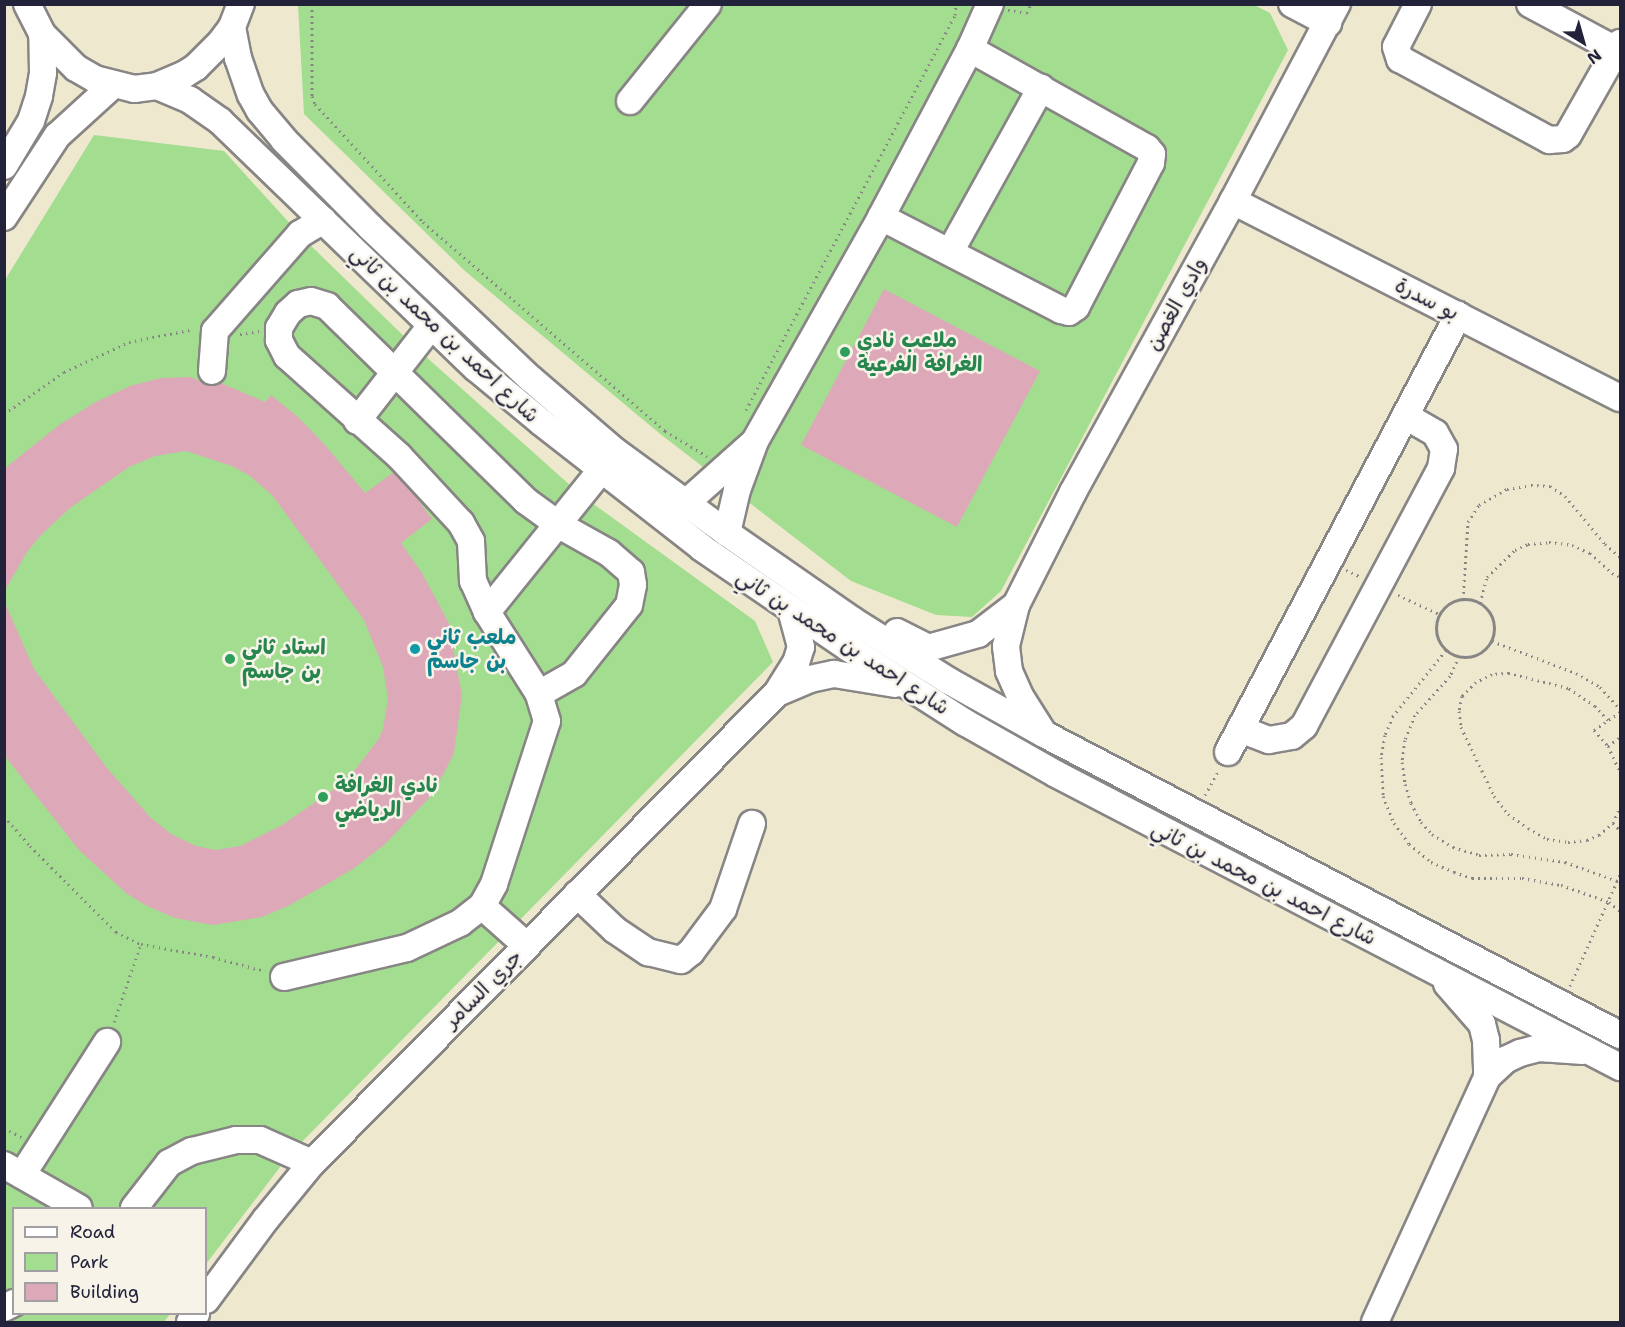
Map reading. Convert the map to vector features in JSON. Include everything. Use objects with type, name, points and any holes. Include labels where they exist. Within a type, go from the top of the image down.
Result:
[{"type":"street","points":[[27,4],[42,34],[76,68],[112,86],[134,89],[157,86],[196,67],[220,44],[236,16]]},
{"type":"street","points":[[630,101],[708,4]]},
{"type":"street","points":[[1292,4],[1333,14]]},
{"type":"street","points":[[1418,4],[1396,47],[1400,59],[1549,140],[1563,139],[1568,135],[1618,46],[1530,4]]},
{"type":"street","points":[[727,534],[737,490],[755,441],[881,217],[970,49],[990,6]]},
{"type":"street","name":"وادي الغصن","points":[[1044,734],[1020,696],[1009,671],[1006,646],[1016,605],[1072,492],[1233,201],[1333,14]]},
{"type":"street","name":"شارع احمد بن محمد بن ثاني","points":[[236,16],[238,58],[251,95],[260,111],[284,140],[370,227],[531,379],[616,452],[687,502],[727,534],[906,656],[1044,734],[1620,1035]]},
{"type":"street","points":[[4,166],[31,121],[39,96],[43,73],[42,34]]},
{"type":"street","points":[[881,217],[1060,310],[1070,312],[1076,307],[1151,163],[1152,154],[1147,148],[970,49]]},
{"type":"street","points":[[4,217],[57,136],[112,86]]},
{"type":"street","name":"شارع احمد بن محمد بن ثاني","points":[[157,86],[190,100],[220,121],[476,368],[601,470],[702,548],[791,609],[904,684],[1056,774],[1620,1067]]},
{"type":"street","points":[[950,252],[1041,88]]},
{"type":"street","name":"بو سدرة","points":[[1233,201],[1620,398]]},
{"type":"street","points":[[212,371],[216,332],[300,234],[323,220]]},
{"type":"street","points":[[284,977],[407,948],[460,923],[482,906],[494,884],[547,721],[539,694],[487,612],[473,581],[471,541],[461,523],[399,456],[287,356],[279,340],[279,327],[288,313],[298,304],[311,301],[327,306],[526,501],[559,525],[609,553],[631,572],[633,585],[629,605],[574,674],[539,694]]},
{"type":"street","points":[[1228,752],[1458,315]]},
{"type":"street","points":[[357,420],[431,326]]},
{"type":"street","points":[[1240,729],[1269,740],[1292,736],[1304,726],[1441,468],[1444,449],[1435,433],[1405,416]]},
{"type":"street","points":[[687,502],[755,441]]},
{"type":"street","points":[[487,612],[601,470]]},
{"type":"street","name":"وادي الغصن","points":[[804,587],[928,648],[978,634],[1016,605]]},
{"type":"street","name":"جري السامر","points":[[207,1299],[266,1219],[312,1163],[777,693],[796,663],[801,647],[791,609]]},
{"type":"street","name":"جري السامر","points":[[777,693],[810,679],[834,674],[890,685],[904,684]]},
{"type":"street","points":[[577,894],[615,930],[648,952],[681,960],[691,952],[723,909],[752,824]]},
{"type":"street","points":[[482,906],[526,945]]},
{"type":"street","points":[[1434,970],[1482,1023],[1486,1040],[1487,1077]]},
{"type":"street","points":[[76,1207],[13,1170],[107,1042]]},
{"type":"street","points":[[1375,1323],[1487,1077],[1505,1060],[1539,1048],[1590,1051]]},
{"type":"street","points":[[136,1207],[169,1163],[192,1151],[237,1140],[260,1140],[312,1163]]},
{"type":"path","points":[[312,4],[312,96],[315,104],[423,222],[665,431],[710,458]]},
{"type":"path","points":[[744,413],[955,15],[956,4]]},
{"type":"path","points":[[990,6],[1027,13],[1031,4]]},
{"type":"path","points":[[4,414],[64,372],[129,342],[195,329],[242,335],[279,327]]},
{"type":"path","points":[[1463,599],[1468,522],[1479,505],[1507,489],[1531,485],[1550,486],[1565,496],[1605,544],[1620,557]]},
{"type":"path","points":[[1480,603],[1487,577],[1515,550],[1528,544],[1549,542],[1572,545],[1590,553],[1612,573],[1620,577]]},
{"type":"path","points":[[1329,561],[1439,614]]},
{"type":"path","points":[[1463,599],[1480,603],[1491,615],[1494,633],[1491,641],[1479,654],[1459,656],[1446,650],[1437,633],[1439,614],[1445,607],[1463,599]]},
{"type":"path","points":[[1491,641],[1576,673],[1600,687],[1620,710],[1594,730],[1608,746],[1620,772]]},
{"type":"path","points":[[1446,650],[1393,716],[1385,735],[1381,757],[1383,796],[1394,824],[1409,844],[1431,861],[1454,872],[1472,878],[1539,880],[1561,885],[1609,902],[1620,911]]},
{"type":"path","points":[[1459,656],[1450,676],[1415,716],[1405,741],[1402,762],[1405,784],[1411,803],[1422,822],[1432,834],[1453,847],[1479,855],[1542,857],[1588,868],[1619,882]]},
{"type":"path","points":[[1608,720],[1595,706],[1568,688],[1509,674],[1492,674],[1476,682],[1462,696],[1459,711],[1461,727],[1494,796],[1508,814],[1547,839],[1568,842],[1587,840],[1599,835],[1613,823],[1620,807]]},
{"type":"path","points":[[1608,746],[1620,736]]},
{"type":"path","points":[[1196,812],[1228,752]]},
{"type":"path","points":[[4,816],[30,846],[116,932],[141,944],[213,957],[284,977]]},
{"type":"path","points":[[1613,823],[1620,830]]},
{"type":"path","points":[[1562,1004],[1619,882],[1620,875]]},
{"type":"path","points":[[107,1042],[141,944]]},
{"type":"green space","name":"ملاعب نادي الغرافة الفرعية","points":[[298,5],[1254,5],[1270,13],[1288,50],[1001,591],[972,617],[936,615],[851,581],[659,433],[465,271],[304,114]]},
{"type":"green space","name":"نادي الغرافة الرياضي","points":[[94,135],[224,151],[304,239],[414,346],[581,495],[755,621],[773,662],[290,1154],[207,1263],[207,1207],[12,1207],[12,1315],[169,1315],[164,1322],[5,1322],[5,280]]},
{"type":"building","points":[[884,289],[1040,371],[957,527],[801,445]]},
{"type":"building","name":"ملعب ثاني بن جاسم","points":[[191,377],[210,386],[221,383],[265,402],[271,395],[299,418],[325,445],[365,493],[394,472],[432,519],[401,543],[422,573],[460,644],[453,647],[462,695],[454,753],[432,795],[384,845],[353,869],[290,905],[262,917],[213,925],[175,918],[145,905],[126,893],[79,850],[4,755],[5,603],[34,669],[107,768],[150,817],[171,834],[196,846],[216,850],[240,846],[282,825],[336,788],[355,770],[378,740],[383,729],[388,699],[383,667],[364,620],[272,495],[250,476],[232,466],[186,451],[155,456],[129,467],[70,508],[41,535],[27,552],[4,592],[4,469],[59,425],[94,403],[130,386],[161,378]]},
{"type":"place","name":"ملاعب نادي الغرافة الفرعية","points":[[845,352]]},
{"type":"place","name":"ملعب ثاني بن جاسم","points":[[415,649]]},
{"type":"place","name":"استاد ثاني بن جاسم","points":[[230,659]]},
{"type":"place","name":"نادي الغرافة الرياضي","points":[[323,797]]}]
